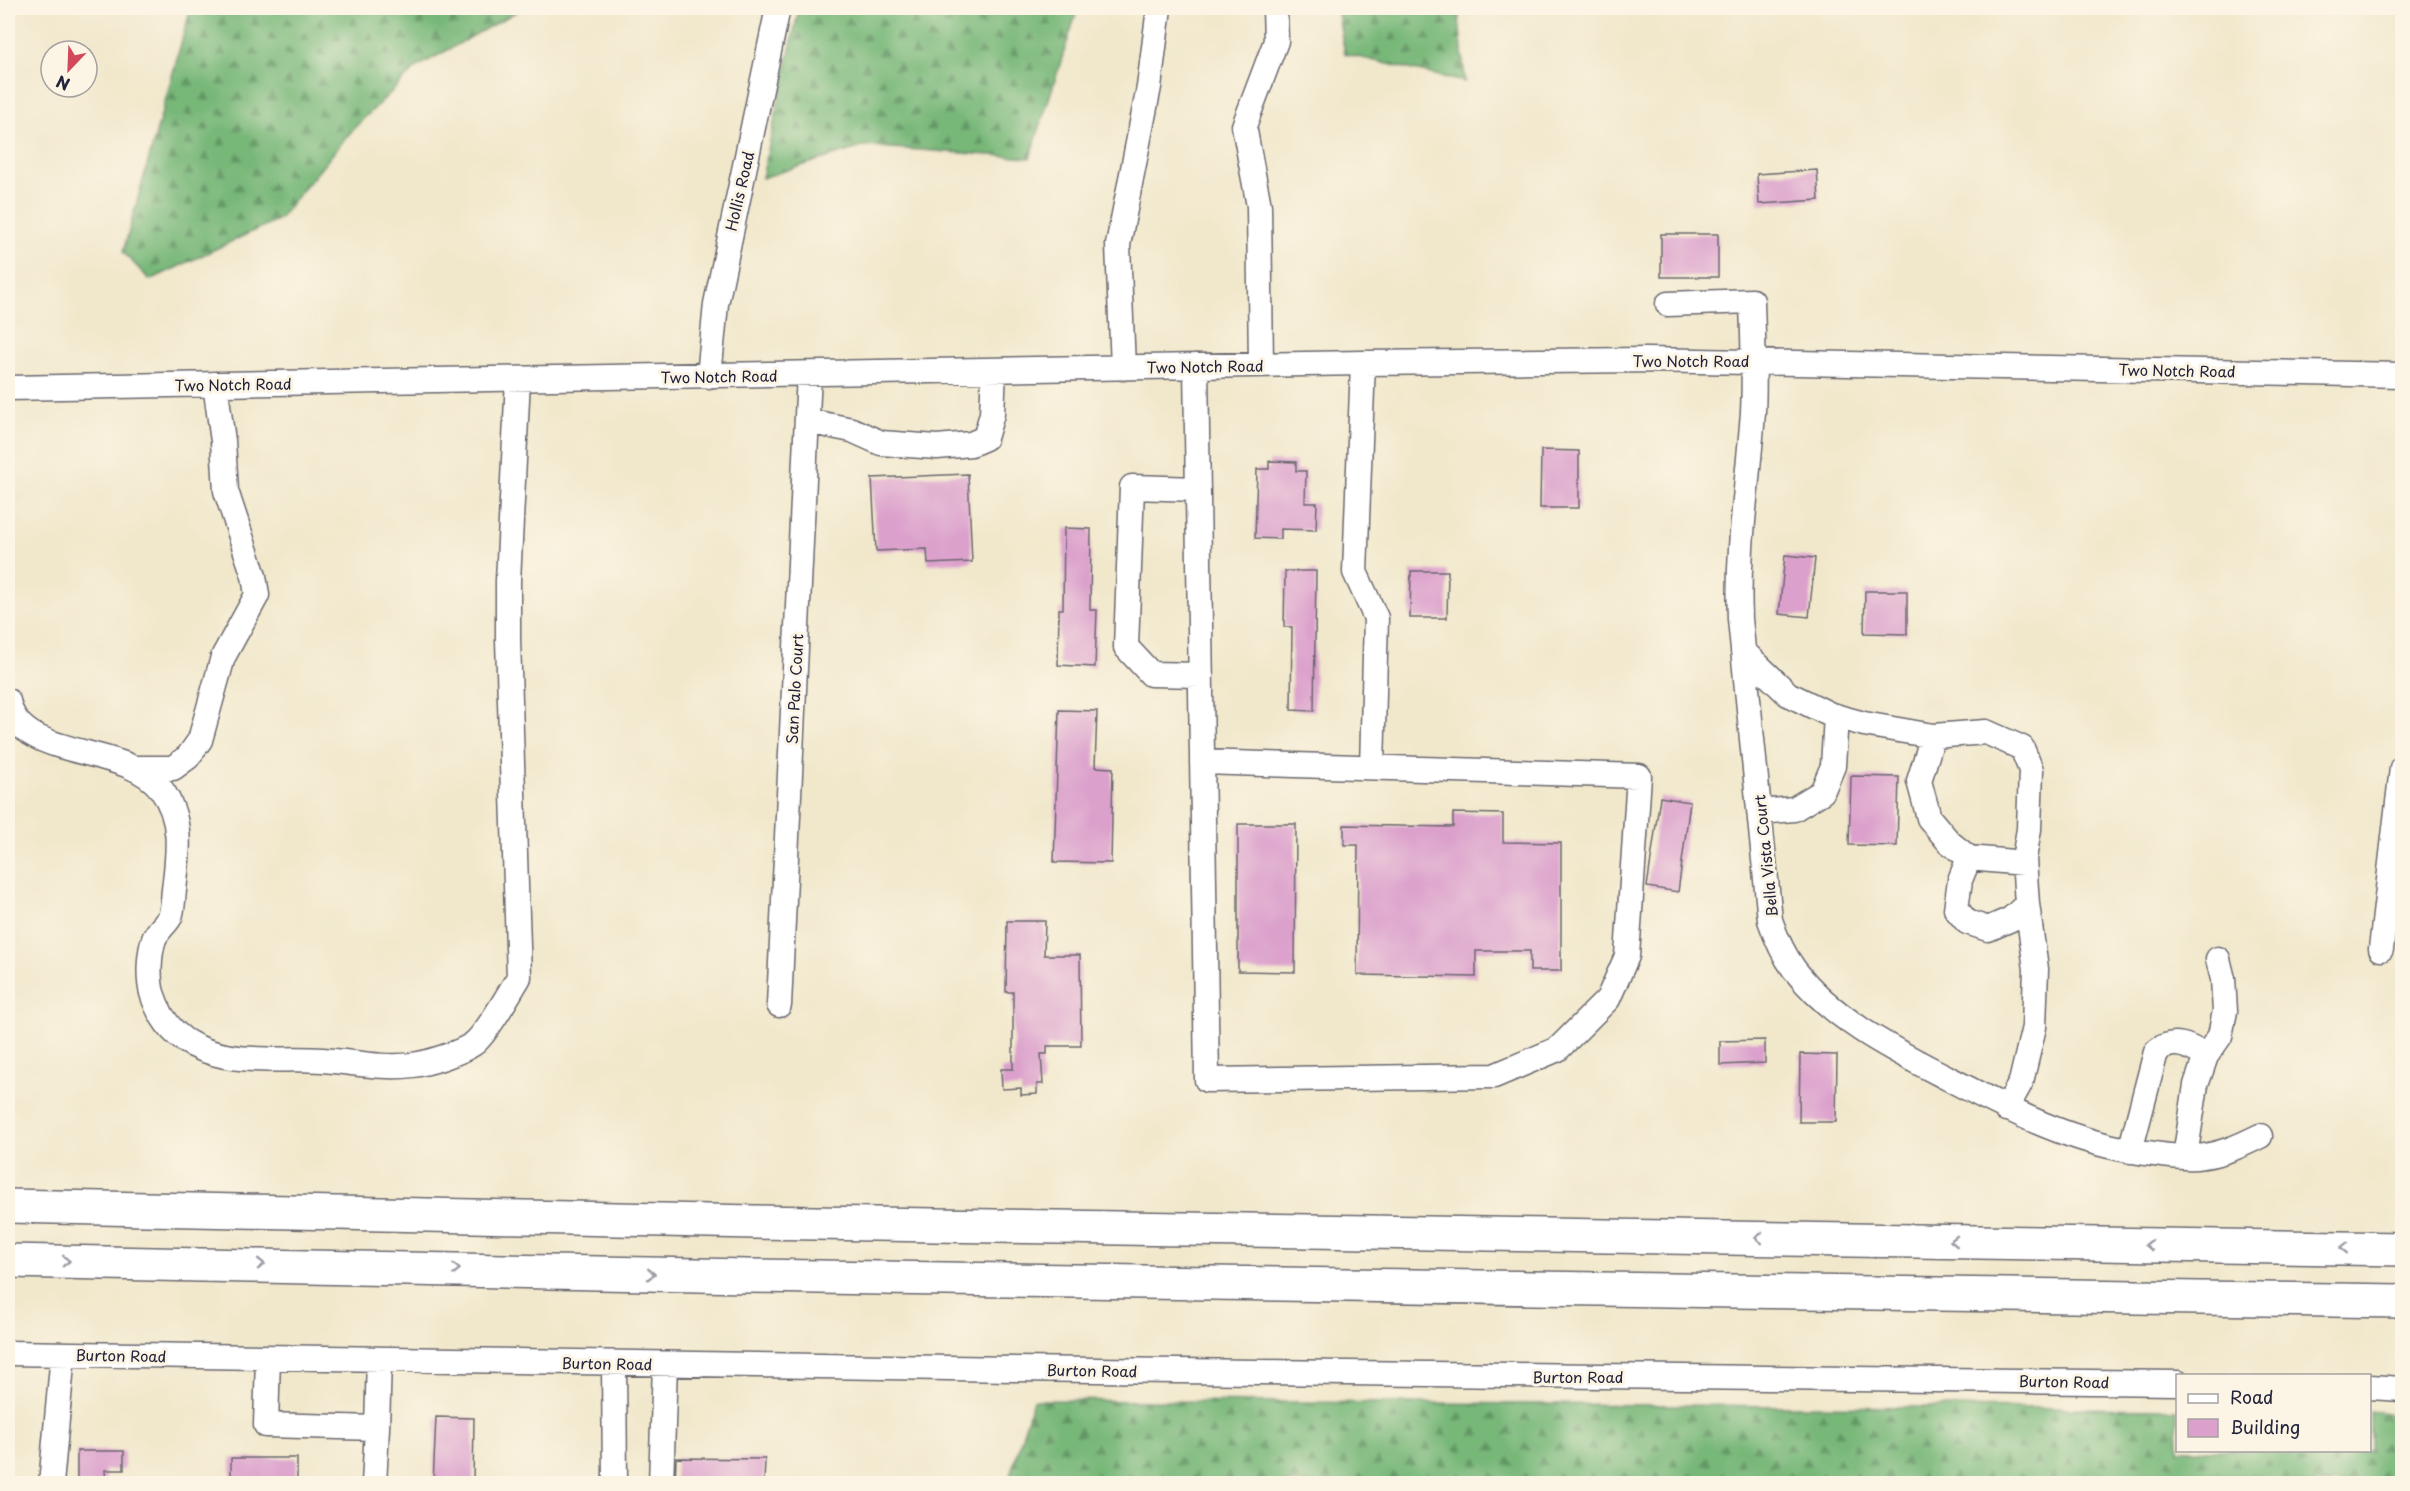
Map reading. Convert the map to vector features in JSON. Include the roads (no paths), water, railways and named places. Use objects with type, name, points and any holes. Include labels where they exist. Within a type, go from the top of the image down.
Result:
[{"type":"highway","points":[[8,1206],[767,1222],[2403,1248]]},
{"type":"highway","points":[[8,1260],[747,1276],[2403,1301]]},
{"type":"street","name":"Hollis Road","points":[[710,376],[718,294],[778,8]]},
{"type":"street","points":[[1123,368],[1118,245],[1149,87],[1159,8]]},
{"type":"street","points":[[1262,365],[1259,206],[1244,126],[1276,41],[1275,8]]},
{"type":"street","name":"Bella Vista Court","points":[[1668,304],[1752,301],[1753,413],[1741,525],[1738,582],[1770,920],[1776,938],[1795,970],[1821,998],[1850,1022],[1898,1052],[2049,1129],[2085,1141],[2130,1151],[2185,1157],[2216,1154],[2234,1149],[2260,1136]]},
{"type":"street","name":"Two Notch Road","points":[[8,388],[1363,363],[1754,360],[2403,375]]},
{"type":"street","points":[[1363,363],[1355,572],[1376,618],[1372,768]]},
{"type":"street","points":[[1196,366],[1201,675],[1202,762],[1207,1080],[1494,1076],[1558,1049],[1608,999],[1627,956],[1639,776],[1202,762]]},
{"type":"street","points":[[807,422],[852,430],[881,443],[938,447],[971,444],[985,438],[992,414],[994,370]]},
{"type":"street","name":"San Palo Court","points":[[779,1005],[809,374]]},
{"type":"street","points":[[8,701],[10,712],[23,730],[54,743],[127,764],[161,788],[174,812],[180,842],[171,915],[155,938],[151,954],[152,991],[161,1015],[179,1038],[195,1047],[242,1059],[319,1059],[394,1066],[415,1065],[474,1044],[498,1012],[519,977],[508,580],[518,379]]},
{"type":"street","points":[[134,768],[173,768],[188,757],[200,740],[223,657],[257,595],[254,576],[226,492],[223,441],[215,384]]},
{"type":"street","points":[[1198,489],[1132,487],[1126,647],[1151,674],[1201,675]]},
{"type":"street","points":[[1743,651],[1788,694],[1836,716],[1864,724],[1933,736],[1986,732],[2022,748],[2031,770],[2029,829],[2024,863],[2026,904],[2036,969],[2034,1027],[2021,1082],[2006,1109]]},
{"type":"street","points":[[1760,812],[1794,809],[1822,792],[1833,766],[1836,716]]},
{"type":"street","points":[[1933,736],[1919,781],[1929,818],[1949,842],[1969,858],[2024,863]]},
{"type":"street","points":[[2381,949],[2400,810],[2403,768]]},
{"type":"street","points":[[1969,858],[1960,880],[1956,909],[1967,922],[1988,929],[2011,919],[2026,904]]},
{"type":"street","points":[[2185,1157],[2196,1085],[2206,1056],[2220,1036],[2225,1011],[2223,979],[2218,959]]},
{"type":"street","points":[[2130,1151],[2156,1052],[2165,1044],[2179,1044],[2191,1047],[2206,1056]]},
{"type":"street","name":"Burton Road","points":[[8,1353],[665,1364],[2176,1383]]},
{"type":"street","points":[[51,1484],[63,1354]]},
{"type":"street","points":[[268,1358],[266,1425],[377,1428]]},
{"type":"street","points":[[374,1484],[379,1359]]},
{"type":"street","points":[[614,1363],[615,1484]]},
{"type":"street","points":[[661,1484],[665,1364]]},
{"type":"street","points":[[2371,1387],[2403,1389]]}]
